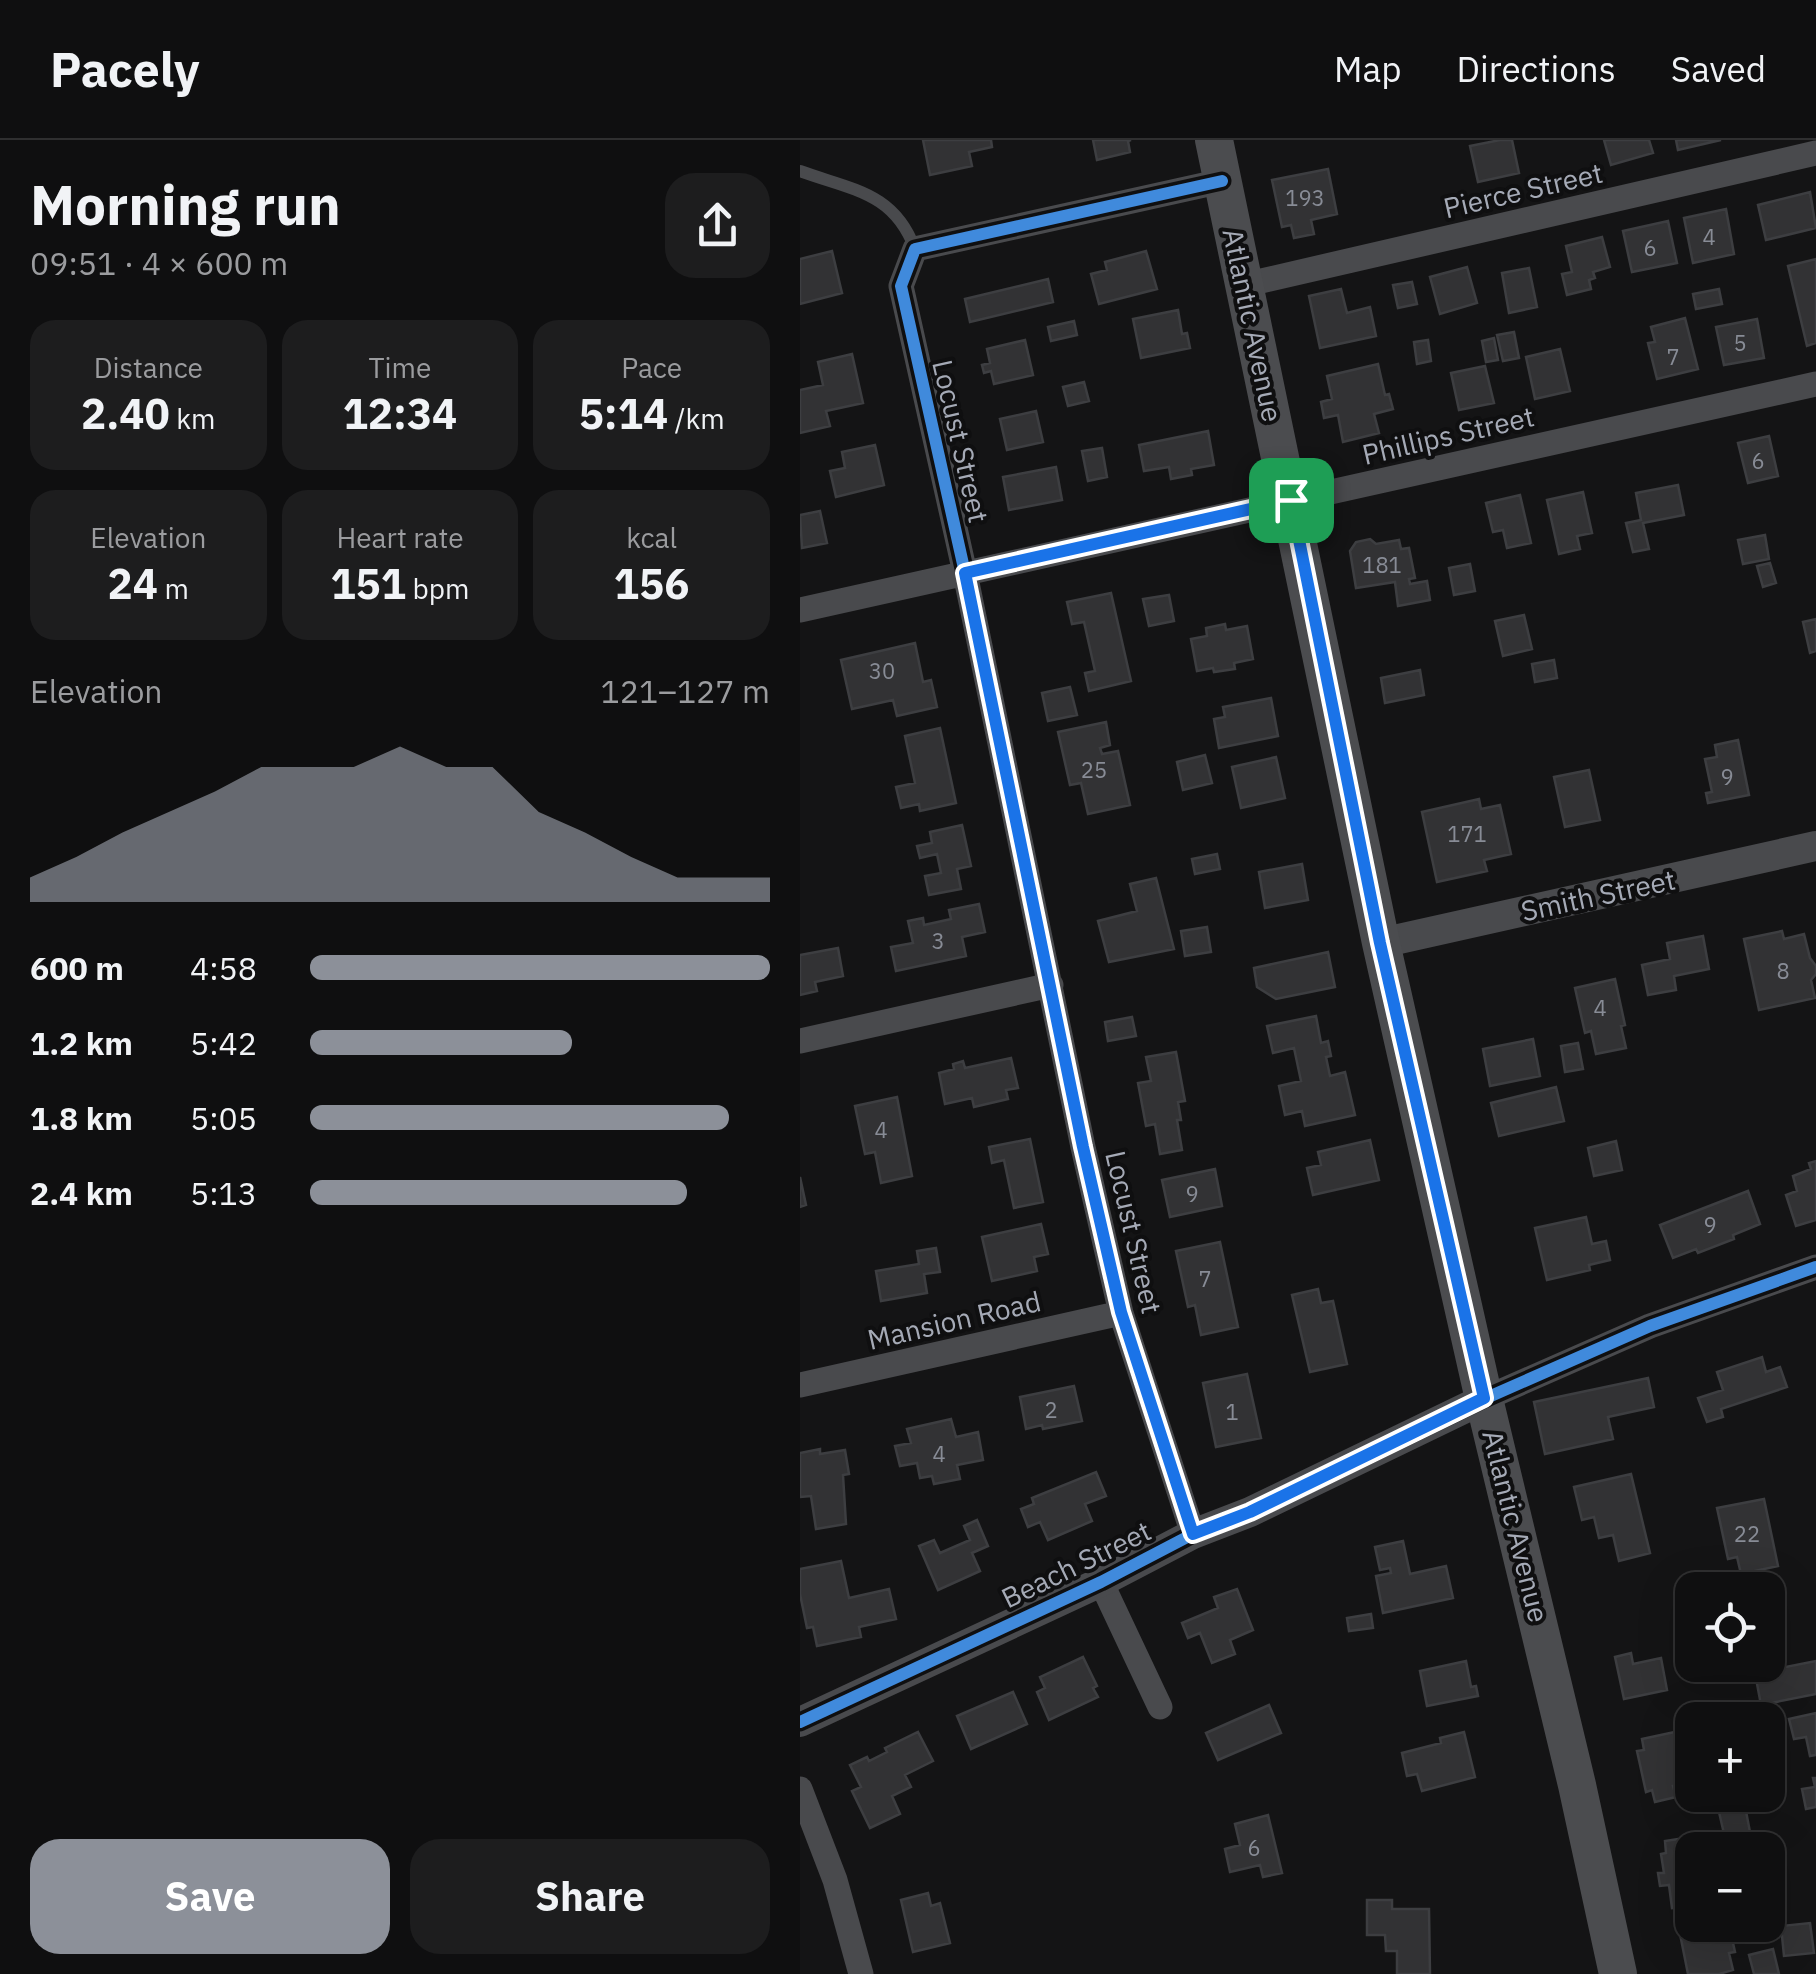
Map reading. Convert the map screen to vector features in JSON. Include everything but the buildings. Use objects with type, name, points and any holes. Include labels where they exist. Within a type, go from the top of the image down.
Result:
[{"type":"main road","name":"Atlantic Avenue","points":[[1214,140],[1380,943],[1618,1974]]},
{"type":"street","name":"Pierce Street","points":[[1244,285],[1816,154]]},
{"type":"street","points":[[915,249],[1222,181]]},
{"type":"street","name":"Locust Street","points":[[915,249],[900,286],[965,573],[1121,1312],[1193,1534]]},
{"type":"street","name":"Phillips Street","points":[[800,610],[1816,384]]},
{"type":"street","name":"Smith Street","points":[[1380,943],[1816,846]]},
{"type":"street","points":[[800,1041],[1051,986]]},
{"type":"street","name":"Beach Street","points":[[800,1722],[1484,1398],[1650,1326],[1816,1267]]},
{"type":"street","name":"Mansion Road","points":[[800,1385],[1121,1312]]},
{"type":"street","points":[[1101,1582],[1160,1707]]},
{"type":"street","points":[[800,1789],[834,1880],[861,1974]]},
{"type":"lane","points":[[800,171],[886,203],[906,224],[915,249]]},
{"type":"cycle path","points":[[1193,1534],[1121,1313],[901,286],[915,249],[1222,181]]},
{"type":"cycle path","points":[[800,1722],[1484,1399],[1650,1326],[1816,1267]]},
{"type":"route","points":[[1291,500],[1380,943],[1484,1398],[1250,1512],[1193,1534],[1121,1312],[1083,1147],[965,573],[1291,500]]}]
